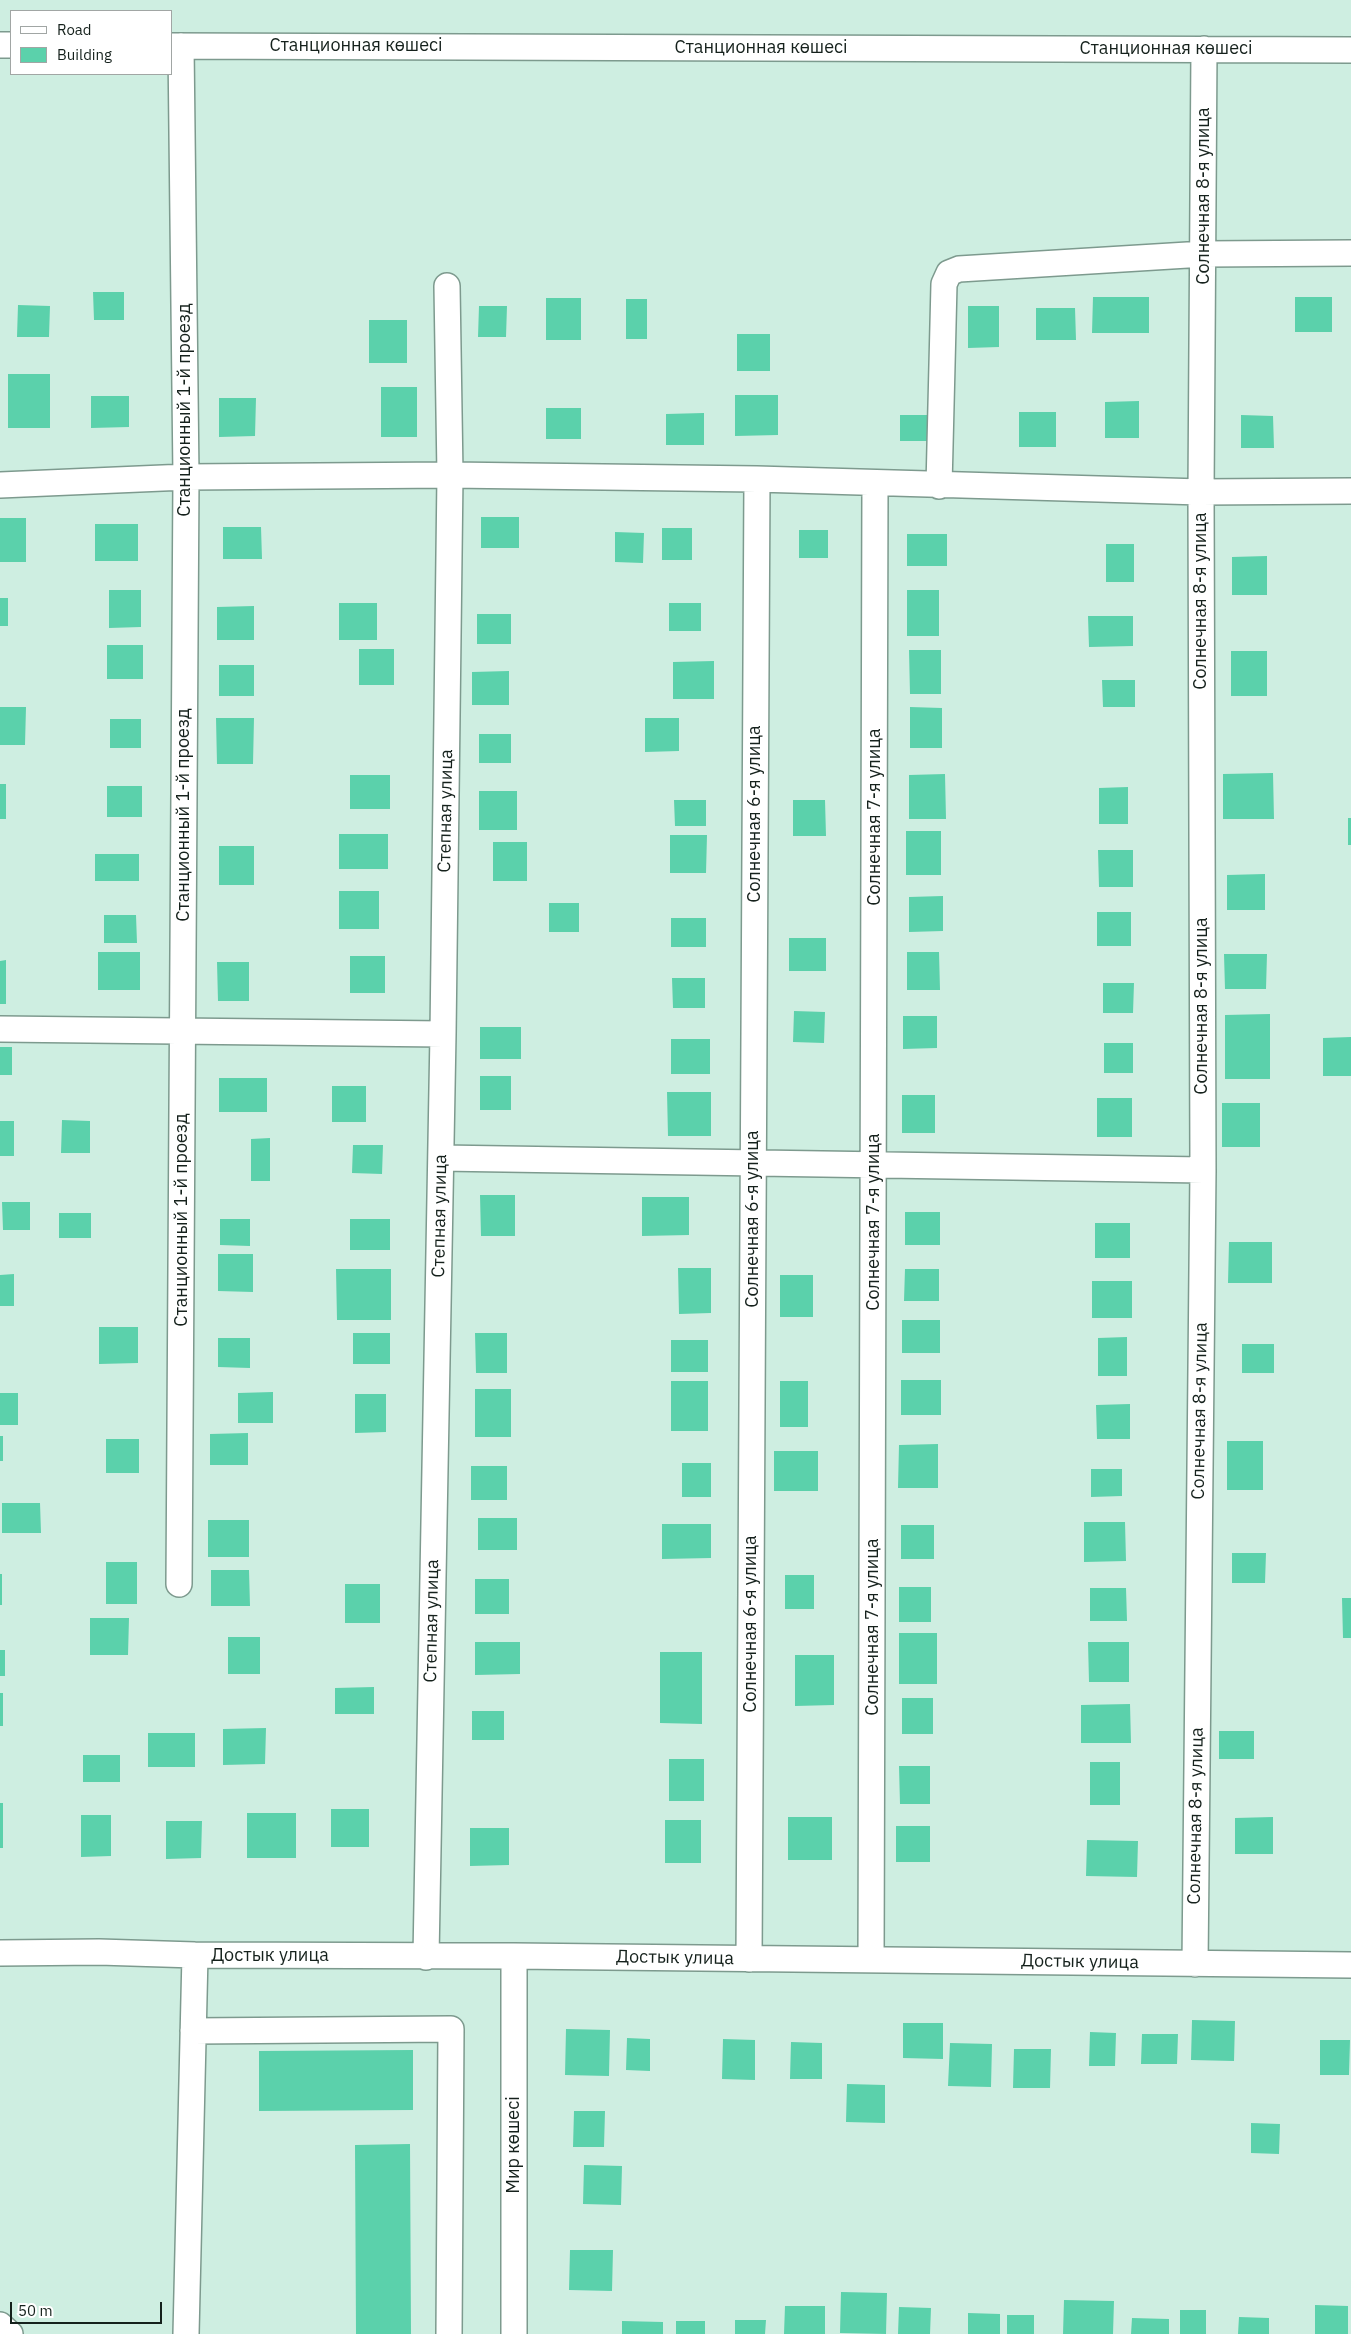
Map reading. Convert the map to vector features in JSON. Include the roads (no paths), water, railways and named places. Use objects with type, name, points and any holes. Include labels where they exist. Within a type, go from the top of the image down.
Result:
[{"type":"street","name":"Станционная көшесі","points":[[176,46],[1351,50]]},
{"type":"street","name":"Станционный 1-й проезд","points":[[176,46],[186,477],[179,1584]]},
{"type":"street","name":"Солнечная 8-я улица","points":[[1195,1964],[1203,1170],[1201,492],[1204,49]]},
{"type":"street","points":[[939,486],[944,284],[949,273],[959,269],[1204,254],[1351,253]]},
{"type":"street","name":"Степная улица","points":[[426,1957],[443,1034],[450,474],[447,286]]},
{"type":"street","points":[[0,485],[186,477],[450,474],[757,479],[939,486],[1201,492],[1351,491]]},
{"type":"street","name":"Солнечная 6-я улица","points":[[749,1959],[757,479]]},
{"type":"street","name":"Солнечная 7-я улица","points":[[871,1960],[875,484]]},
{"type":"street","points":[[0,1029],[443,1034]]},
{"type":"street","points":[[441,1158],[1203,1170]]},
{"type":"street","name":"Достык улица","points":[[0,1953],[99,1952],[195,1956],[514,1956],[1351,1965]]},
{"type":"street","points":[[186,2334],[195,1956]]},
{"type":"street","name":"Мир көшесі","points":[[514,1956],[514,2334]]},
{"type":"street","points":[[193,2031],[451,2029],[449,2334]]},
{"type":"street","points":[[0,2325],[10,2334]]}]
